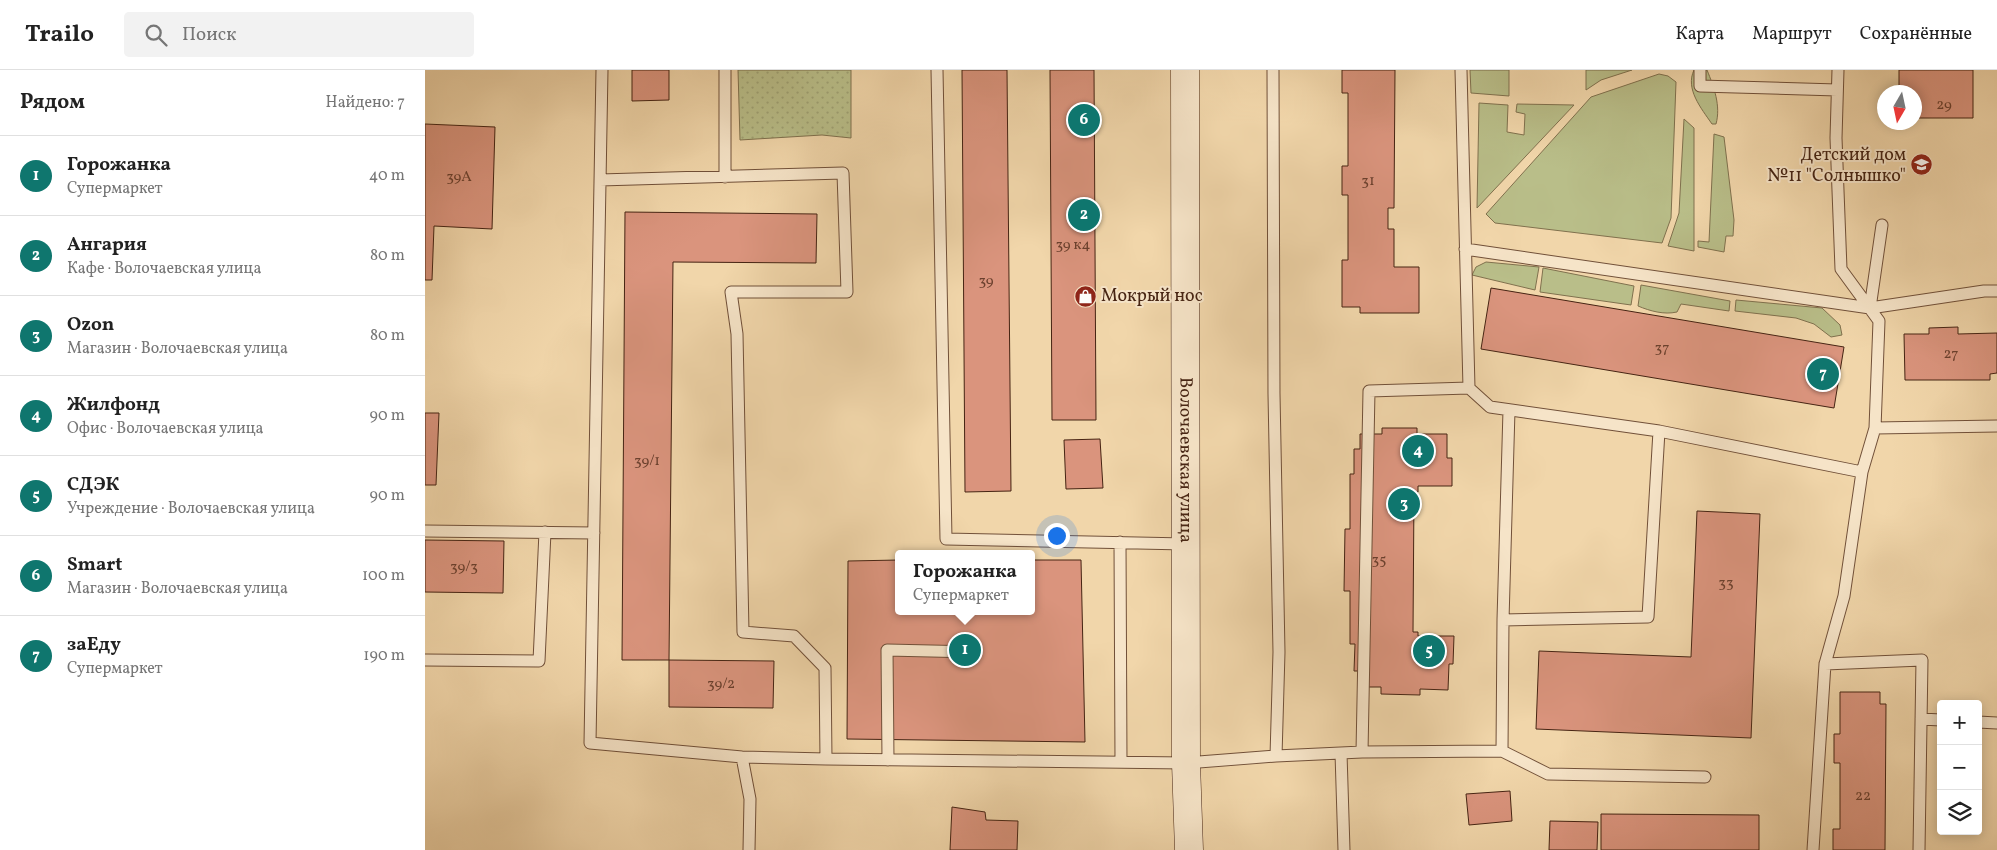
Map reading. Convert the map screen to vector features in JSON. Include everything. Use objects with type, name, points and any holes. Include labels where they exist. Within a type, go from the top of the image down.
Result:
[{"type":"street","name":"Волочаевская улица","points":[[1185,70],[1186,763],[1189,850]]},
{"type":"lane","points":[[602,70],[590,743],[742,757],[1186,763],[1341,752],[1502,751],[1548,774],[1705,777]]},
{"type":"lane","points":[[725,70],[725,177]]},
{"type":"lane","points":[[937,70],[946,539],[1186,544]]},
{"type":"lane","points":[[1273,70],[1274,394],[1279,652],[1276,756]]},
{"type":"lane","points":[[1461,70],[1469,388]]},
{"type":"lane","points":[[1700,70],[1700,86],[1837,90]]},
{"type":"lane","points":[[1813,850],[1825,664],[1844,596],[1862,472],[1875,428],[1879,321],[1841,269],[1837,138],[1838,70]]},
{"type":"lane","points":[[600,180],[843,173],[847,292],[731,292],[737,334],[743,632],[794,636],[825,668],[826,759]]},
{"type":"lane","points":[[1870,308],[1882,225]]},
{"type":"lane","points":[[1465,249],[1870,308],[1984,291],[1997,292]]},
{"type":"lane","points":[[1361,752],[1369,391],[1469,388],[1490,407],[1659,431],[1862,472]]},
{"type":"lane","points":[[1502,751],[1503,620],[1509,410]]},
{"type":"lane","points":[[1875,428],[1997,426]]},
{"type":"lane","points":[[1503,620],[1648,617],[1659,431]]},
{"type":"lane","points":[[425,531],[594,533]]},
{"type":"lane","points":[[425,660],[539,661],[545,532]]},
{"type":"lane","points":[[1120,542],[1121,762]]},
{"type":"lane","points":[[888,760],[887,650],[975,652]]},
{"type":"lane","points":[[1825,664],[1922,660],[1919,850]]},
{"type":"lane","points":[[1921,720],[1937,720]]},
{"type":"lane","points":[[1982,722],[1997,723]]},
{"type":"lane","points":[[1341,752],[1344,850]]},
{"type":"lane","points":[[742,757],[750,799],[749,850]]},
{"type":"green space","points":[[738,70],[851,70],[851,138],[822,135],[740,140]]},
{"type":"green space","points":[[1470,70],[1509,70],[1509,96],[1471,93]]},
{"type":"green space","points":[[1586,70],[1632,70],[1601,80],[1586,90]]},
{"type":"green space","points":[[1694,70],[1707,70],[1717,103],[1716,124],[1712,124],[1695,98],[1691,84]]},
{"type":"green space","points":[[1659,74],[1668,76],[1676,82],[1671,218],[1662,243],[1495,223],[1486,214],[1591,97]]},
{"type":"green space","points":[[1479,103],[1508,105],[1507,132],[1524,135],[1525,114],[1516,112],[1517,104],[1574,105],[1477,208]]},
{"type":"green space","points":[[1684,119],[1694,128],[1694,251],[1668,246],[1679,213]]},
{"type":"green space","points":[[1714,134],[1724,137],[1734,220],[1733,236],[1726,236],[1724,252],[1698,247],[1698,241],[1709,242]]},
{"type":"green space","points":[[1486,262],[1539,267],[1535,290],[1472,275],[1476,267]]},
{"type":"green space","points":[[1543,268],[1634,286],[1631,305],[1540,292]]},
{"type":"green space","points":[[1641,285],[1730,301],[1729,311],[1681,304],[1677,312],[1672,313],[1662,313],[1647,309],[1638,306]]},
{"type":"green space","points":[[1736,300],[1822,308],[1840,325],[1842,335],[1831,337],[1814,324],[1796,318],[1735,311]]},
{"type":"building","points":[[632,70],[669,70],[669,100],[632,101]]},
{"type":"building","points":[[962,70],[1007,70],[1011,491],[965,492]]},
{"type":"building","points":[[1050,70],[1094,70],[1096,420],[1052,420]]},
{"type":"building","points":[[1342,70],[1395,70],[1394,208],[1388,208],[1388,229],[1394,229],[1394,267],[1419,267],[1419,313],[1360,313],[1360,307],[1342,307],[1342,260],[1348,260],[1348,195],[1342,195],[1342,166],[1348,166],[1348,93],[1342,93]]},
{"type":"building","points":[[1899,70],[1973,70],[1973,118],[1922,118],[1922,85],[1899,85]]},
{"type":"building","points":[[425,124],[495,127],[492,229],[434,226],[432,280],[425,280]]},
{"type":"building","points":[[625,212],[817,214],[816,263],[673,262],[669,660],[622,660]]},
{"type":"building","points":[[1491,288],[1844,347],[1834,408],[1481,349]]},
{"type":"building","points":[[1958,327],[1958,334],[1997,333],[1997,373],[1990,374],[1990,380],[1905,380],[1904,334],[1929,334],[1929,328]]},
{"type":"building","points":[[425,413],[439,413],[436,485],[425,485]]},
{"type":"building","points":[[1382,428],[1417,428],[1417,434],[1447,434],[1447,458],[1452,458],[1452,486],[1418,486],[1418,492],[1414,492],[1413,632],[1418,632],[1418,636],[1454,636],[1453,664],[1449,664],[1448,690],[1420,689],[1420,695],[1381,694],[1381,687],[1360,687],[1360,671],[1354,671],[1355,644],[1350,644],[1350,591],[1344,591],[1345,529],[1350,529],[1350,474],[1354,474],[1354,449],[1360,449],[1360,434],[1382,434]]},
{"type":"building","points":[[1100,439],[1103,488],[1066,489],[1064,440]]},
{"type":"building","points":[[1697,511],[1760,514],[1751,738],[1536,729],[1539,651],[1691,657]]},
{"type":"building","points":[[425,540],[504,541],[503,593],[425,592]]},
{"type":"building","points":[[895,560],[895,615],[1035,615],[1035,560],[1081,560],[1085,742],[847,739],[848,561]]},
{"type":"building","points":[[669,660],[774,661],[773,708],[669,707]]},
{"type":"building","points":[[1840,692],[1880,692],[1880,704],[1886,704],[1885,850],[1833,850],[1833,829],[1840,829],[1840,763],[1834,763],[1834,734],[1840,734]]},
{"type":"building","points":[[1510,791],[1512,821],[1469,825],[1466,794]]},
{"type":"building","points":[[952,807],[985,812],[986,820],[1018,821],[1017,850],[950,850]]},
{"type":"building","points":[[1601,814],[1759,815],[1759,850],[1601,850]]},
{"type":"building","points":[[1550,821],[1598,822],[1597,850],[1549,850]]},
{"type":"place","name":"Smart","points":[[1084,120]]},
{"type":"place","name":"Детский дом №11 \"Солнышко\"","points":[[1922,165]]},
{"type":"place","name":"Ангария","points":[[1084,215]]},
{"type":"place","name":"Мокрый нос","points":[[1085,296]]},
{"type":"place","name":"заЕду","points":[[1823,374]]},
{"type":"place","name":"Жилфонд","points":[[1418,451]]},
{"type":"place","name":"Ozon","points":[[1404,504]]},
{"type":"place","name":"Горожанка","points":[[965,650]]},
{"type":"place","name":"СДЭК","points":[[1429,651]]}]
